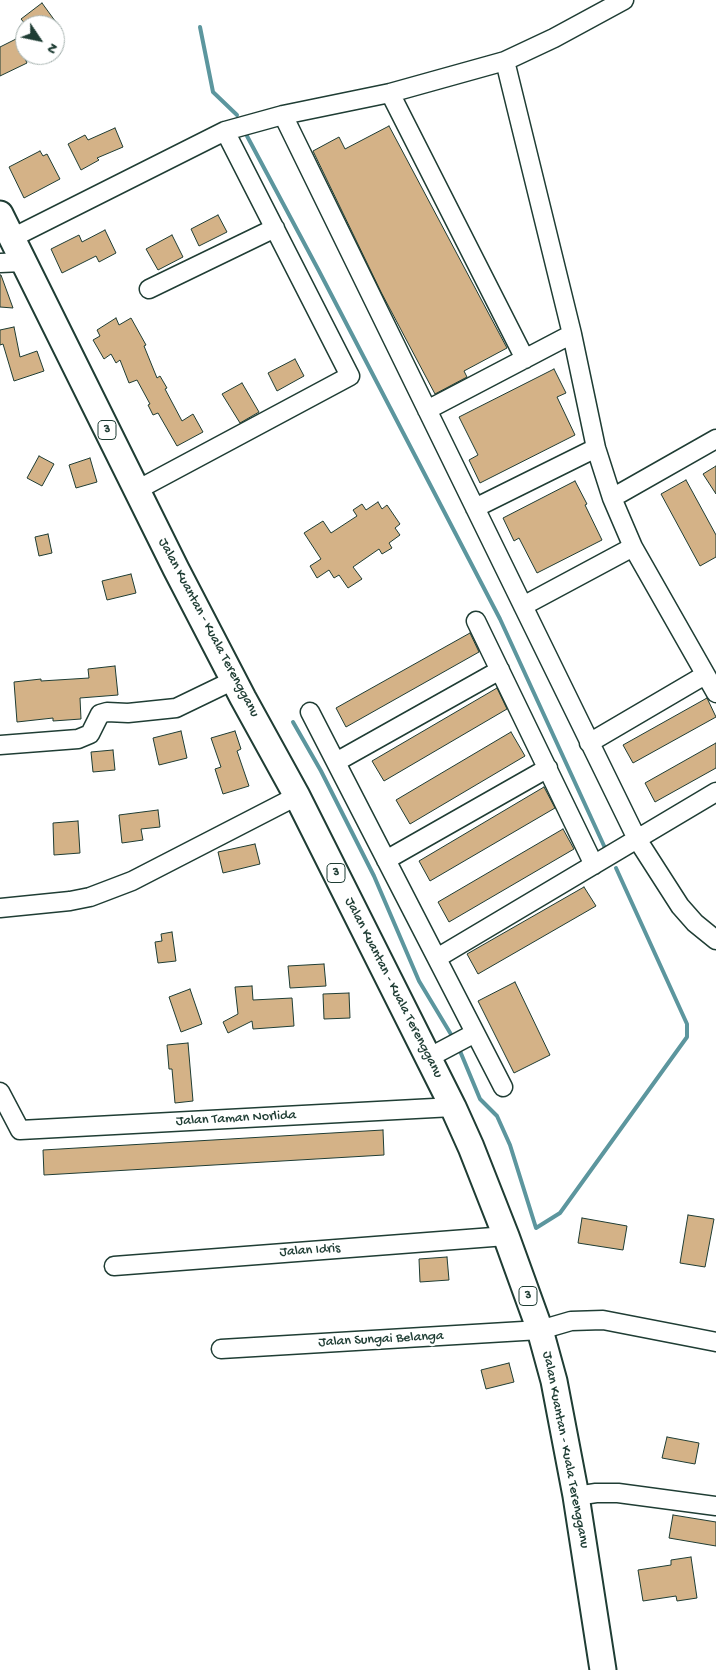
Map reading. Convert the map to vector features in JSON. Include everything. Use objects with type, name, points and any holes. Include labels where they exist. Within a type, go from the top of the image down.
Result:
[{"type":"highway","name":"Jalan Kuantan - Kuala Terengganu","points":[[0,214],[12,238],[12,263],[136,490],[234,680],[297,796],[453,1107],[471,1147],[540,1330],[554,1381],[576,1496],[603,1669]]},
{"type":"street","points":[[12,238],[225,131],[283,114],[390,93],[505,61],[554,38],[624,0]]},
{"type":"street","points":[[505,61],[572,334],[596,448],[612,498],[633,547],[716,693]]},
{"type":"street","points":[[390,93],[525,359]]},
{"type":"street","points":[[283,114],[637,840],[680,906],[716,940]]},
{"type":"street","points":[[136,490],[350,376],[225,131]]},
{"type":"street","points":[[149,289],[275,228]]},
{"type":"street","points":[[427,410],[572,334]]},
{"type":"street","points":[[612,498],[716,439]]},
{"type":"street","points":[[475,508],[596,448]]},
{"type":"street","points":[[523,606],[633,547]]},
{"type":"street","points":[[476,621],[594,864]]},
{"type":"street","points":[[336,762],[500,670]]},
{"type":"street","points":[[589,743],[706,675]]},
{"type":"street","points":[[0,745],[78,739],[90,734],[100,714],[176,708],[234,680]]},
{"type":"street","points":[[310,712],[503,1087]]},
{"type":"street","points":[[386,860],[548,768]]},
{"type":"street","points":[[437,958],[716,792]]},
{"type":"street","points":[[0,908],[70,901],[105,892],[132,881],[297,796]]},
{"type":"street","points":[[428,1058],[475,1032]]},
{"type":"street","name":"Jalan Taman Norlida","points":[[0,1092],[20,1130],[453,1107]]},
{"type":"street","name":"Jalan Idris","points":[[114,1266],[506,1236]]},
{"type":"street","name":"Jalan Sungai Belanga","points":[[222,1349],[540,1330],[571,1321],[603,1320],[716,1342]]},
{"type":"street","points":[[576,1496],[596,1493],[618,1493],[716,1506]]},
{"type":"building","points":[[42,3],[51,15],[26,15]]},
{"type":"building","points":[[15,40],[15,65],[23,65],[0,76],[0,47]]},
{"type":"building","points":[[389,126],[507,348],[464,371],[467,377],[435,394],[381,292],[313,151],[339,137],[345,149]]},
{"type":"building","points":[[115,128],[123,147],[97,158],[99,160],[81,170],[68,144],[85,135],[88,140]]},
{"type":"building","points":[[40,151],[43,156],[47,154],[60,179],[24,198],[9,167]]},
{"type":"building","points":[[218,215],[227,232],[199,246],[191,229]]},
{"type":"building","points":[[105,230],[116,253],[99,262],[96,256],[62,273],[51,249],[79,235],[82,242]]},
{"type":"building","points":[[172,235],[183,257],[158,270],[146,249]]},
{"type":"building","points":[[1,275],[13,308],[0,307]]},
{"type":"building","points":[[116,318],[119,325],[131,318],[146,345],[144,346],[157,378],[160,376],[167,388],[165,389],[182,421],[193,414],[203,432],[177,446],[158,413],[153,415],[148,405],[150,404],[137,380],[129,383],[120,360],[116,363],[111,354],[104,359],[93,340],[100,336],[97,330]]},
{"type":"building","points":[[14,327],[20,357],[37,351],[44,371],[14,381],[3,344],[0,345],[0,330]]},
{"type":"building","points":[[295,359],[304,376],[277,391],[268,373]]},
{"type":"building","points":[[554,369],[566,393],[557,397],[575,435],[480,483],[469,460],[478,455],[459,417]]},
{"type":"building","points":[[242,383],[259,412],[240,423],[222,394]]},
{"type":"building","points":[[39,456],[54,464],[42,486],[27,478]]},
{"type":"building","points":[[90,458],[97,482],[76,488],[69,465]]},
{"type":"building","points":[[716,466],[716,494],[703,474]]},
{"type":"building","points":[[686,480],[716,535],[716,557],[700,566],[661,494]]},
{"type":"building","points":[[575,481],[602,540],[537,573],[519,538],[514,541],[503,518]]},
{"type":"building","points":[[378,502],[382,509],[387,505],[400,524],[395,528],[400,535],[389,543],[392,548],[382,554],[379,549],[353,567],[362,579],[348,588],[339,575],[334,578],[329,570],[317,578],[310,566],[321,559],[304,533],[323,521],[331,533],[357,516],[353,510],[362,504],[366,510]]},
{"type":"building","points":[[48,534],[52,553],[39,556],[35,537]]},
{"type":"building","points":[[131,574],[136,593],[107,600],[102,581]]},
{"type":"building","points":[[470,633],[479,652],[346,727],[336,708]]},
{"type":"building","points":[[115,666],[118,695],[80,698],[81,719],[53,721],[53,718],[17,722],[14,682],[41,679],[41,681],[89,678],[88,669]]},
{"type":"building","points":[[497,688],[507,709],[384,781],[372,761]]},
{"type":"building","points":[[707,698],[716,717],[633,763],[623,745]]},
{"type":"building","points":[[181,731],[187,758],[159,765],[153,738]]},
{"type":"building","points":[[235,731],[241,749],[237,751],[249,786],[223,794],[215,769],[221,767],[211,738]]},
{"type":"building","points":[[511,732],[525,756],[410,824],[396,800]]},
{"type":"building","points":[[716,743],[716,768],[655,802],[645,783]]},
{"type":"building","points":[[113,750],[115,770],[93,772],[91,752]]},
{"type":"building","points":[[544,787],[555,808],[430,881],[419,861]]},
{"type":"building","points":[[158,810],[160,827],[141,829],[143,840],[122,843],[119,815]]},
{"type":"building","points":[[78,821],[80,853],[54,855],[53,823]]},
{"type":"building","points":[[563,829],[574,849],[449,922],[438,902]]},
{"type":"building","points":[[255,844],[260,864],[223,873],[218,852]]},
{"type":"building","points":[[584,887],[596,906],[478,974],[467,954]]},
{"type":"building","points":[[172,932],[176,961],[158,963],[155,942],[162,941],[161,934]]},
{"type":"building","points":[[324,964],[326,986],[290,988],[288,966]]},
{"type":"building","points":[[515,982],[550,1055],[514,1073],[478,1001]]},
{"type":"building","points":[[252,986],[253,1000],[292,998],[294,1026],[253,1029],[252,1021],[228,1033],[223,1022],[238,1014],[235,987]]},
{"type":"building","points":[[190,989],[202,1024],[181,1032],[169,997]]},
{"type":"building","points":[[349,993],[350,1018],[324,1019],[323,994]]},
{"type":"building","points":[[188,1043],[193,1101],[175,1103],[172,1069],[169,1069],[167,1045]]},
{"type":"building","points":[[383,1130],[384,1155],[44,1175],[43,1150]]},
{"type":"building","points":[[688,1215],[714,1219],[705,1267],[680,1263]]},
{"type":"building","points":[[582,1218],[627,1226],[623,1250],[578,1243]]},
{"type":"building","points":[[447,1257],[449,1280],[420,1282],[419,1259]]},
{"type":"building","points":[[509,1363],[514,1382],[486,1389],[481,1370]]},
{"type":"building","points":[[667,1437],[699,1443],[695,1464],[662,1458]]},
{"type":"building","points":[[673,1515],[716,1522],[716,1546],[669,1538]]},
{"type":"building","points":[[691,1557],[697,1598],[677,1601],[676,1596],[643,1601],[638,1570],[671,1565],[671,1560]]},
{"type":"waterway","points":[[200,27],[213,92],[237,115]]},
{"type":"waterway","points":[[247,136],[500,619],[605,848]]},
{"type":"waterway","points":[[293,722],[321,771],[374,876],[419,981],[452,1036]]},
{"type":"waterway","points":[[460,1051],[480,1099],[497,1116],[510,1145],[536,1228],[560,1213],[687,1037],[687,1024],[616,868]]}]
